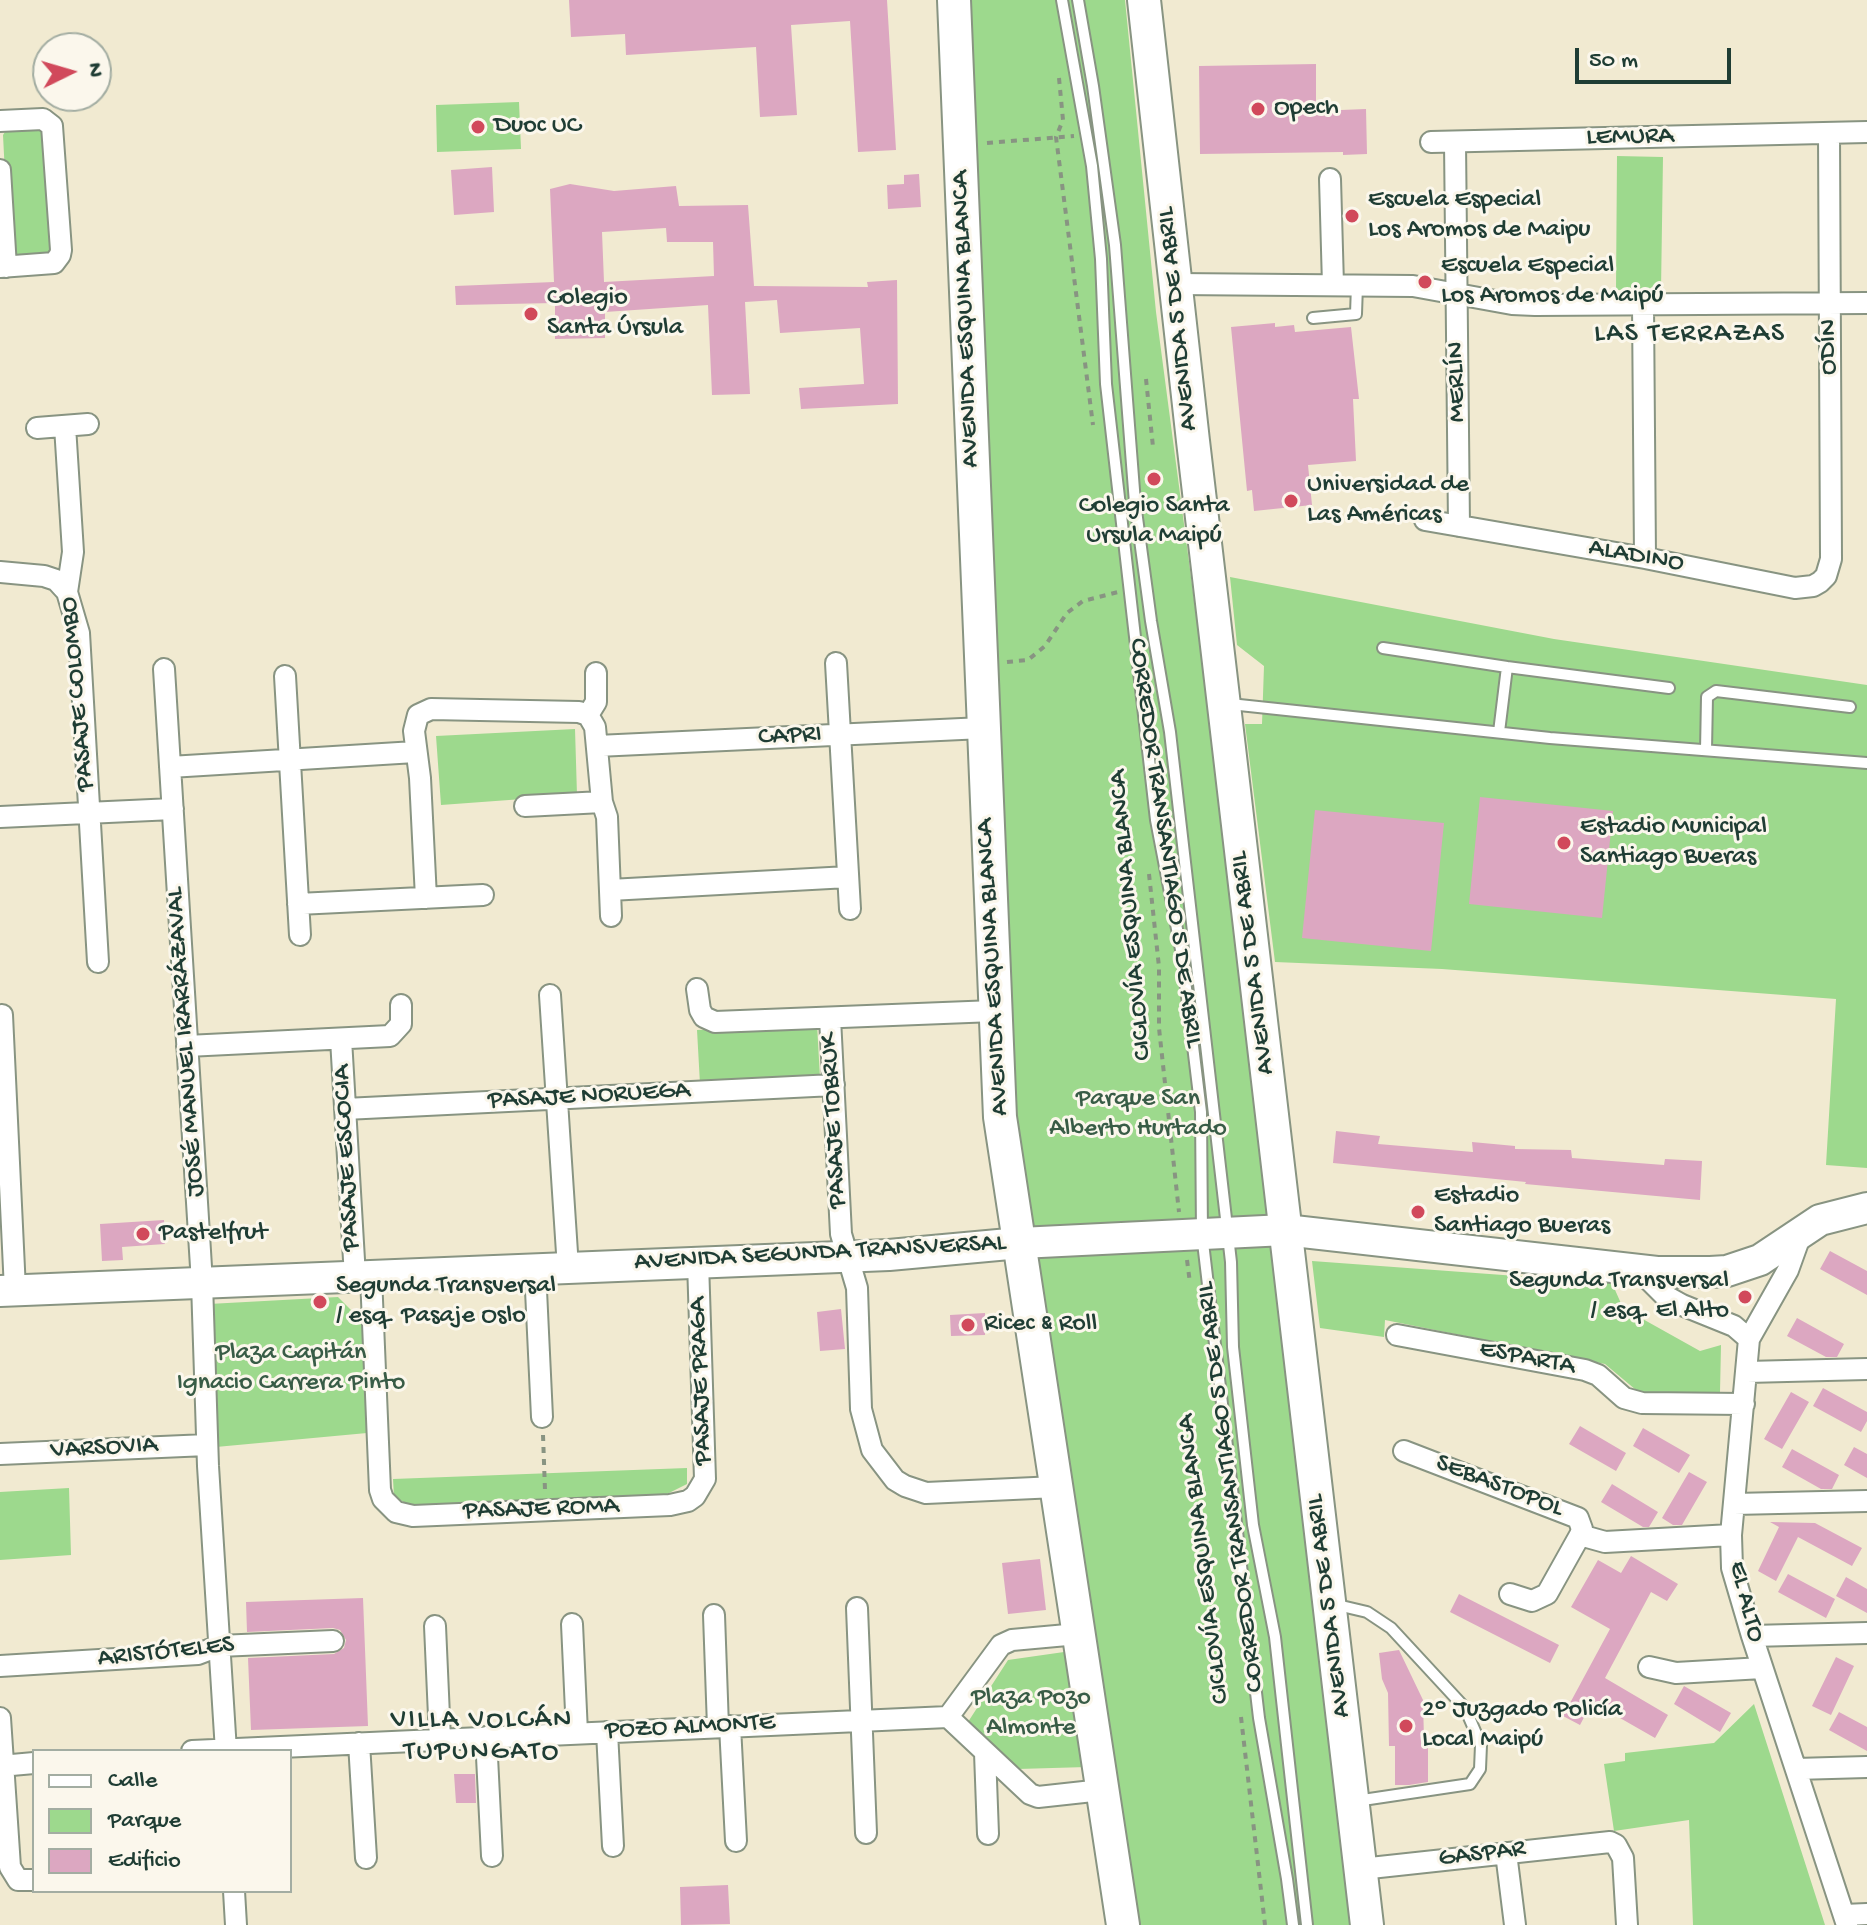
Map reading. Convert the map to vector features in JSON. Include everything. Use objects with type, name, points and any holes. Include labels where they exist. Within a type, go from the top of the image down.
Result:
[{"type":"main road","name":"AVENIDA ESQUINA BLANCA","points":[[954,0],[1000,1117],[1123,1925]]},
{"type":"main road","name":"AVENIDA 5 DE ABRIL","points":[[1144,0],[1367,1925]]},
{"type":"main road","name":"AVENIDA SEGUNDA TRANSVERSAL","points":[[7,1290],[850,1257],[1020,1243],[1285,1230],[1676,1273],[1727,1271],[1760,1260],[1830,1216],[1867,1208]]},
{"type":"street","points":[[0,121],[43,119],[52,126],[61,250],[54,263],[3,267],[0,170]]},
{"type":"street","name":"LEMURA","points":[[1431,142],[1867,132]]},
{"type":"street","name":"ODÍN","points":[[1829,134],[1831,559]]},
{"type":"street","name":"MERLÍN","points":[[1455,142],[1459,526]]},
{"type":"street","points":[[1330,179],[1333,285]]},
{"type":"street","points":[[1176,284],[1413,286],[1512,304],[1867,303]]},
{"type":"street","points":[[1643,305],[1645,558]]},
{"type":"street","points":[[37,428],[88,424]]},
{"type":"street","name":"PASAJE COLOMBO","points":[[65,426],[73,552],[67,592],[79,633],[98,962]]},
{"type":"street","name":"ALADINO","points":[[1425,520],[1804,588],[1826,576],[1831,559]]},
{"type":"street","points":[[0,572],[44,576],[56,580],[67,592]]},
{"type":"street","points":[[836,663],[850,909]]},
{"type":"street","name":"JOSÉ MANUEL IRARRÁZAVAL","points":[[164,669],[202,1283],[207,1445],[226,1749]]},
{"type":"street","points":[[588,715],[596,702],[596,673]]},
{"type":"street","points":[[285,676],[300,935]]},
{"type":"street","points":[[426,898],[415,719],[431,709],[575,712],[588,715],[594,723],[602,802],[607,817],[611,916]]},
{"type":"street","name":"CAPRI","points":[[597,746],[983,728]]},
{"type":"street","points":[[170,767],[415,752]]},
{"type":"street","points":[[525,806],[602,802]]},
{"type":"street","points":[[0,817],[173,809]]},
{"type":"street","points":[[610,890],[848,877]]},
{"type":"street","points":[[298,904],[483,895]]},
{"type":"street","points":[[697,989],[700,1010],[704,1017],[715,1022],[994,1011]]},
{"type":"street","points":[[550,995],[568,1268]]},
{"type":"street","name":"PASAJE ESCOCIA","points":[[187,1046],[385,1037],[394,1034],[401,1024],[401,1005]]},
{"type":"street","points":[[2,1015],[7,1290]]},
{"type":"street","name":"PASAJE TOBRUK","points":[[830,1018],[841,1234],[857,1288],[861,1409],[872,1450],[886,1472],[905,1486],[926,1493],[1056,1487]]},
{"type":"street","name":"PASAJE ESCOCIA","points":[[341,1039],[380,1481],[383,1499],[388,1506]]},
{"type":"street","name":"PASAJE NORUEGA","points":[[345,1109],[834,1085]]},
{"type":"street","name":"EL ALTO","points":[[1802,1231],[1788,1270],[1749,1339],[1731,1535],[1732,1568],[1845,1920]]},
{"type":"street","name":"PASAJE PRAGA","points":[[695,1496],[705,1479],[706,1470],[698,1262]]},
{"type":"street","points":[[535,1269],[542,1417]]},
{"type":"street","points":[[1638,1269],[1664,1295],[1734,1326],[1749,1339]]},
{"type":"street","name":"ESPARTA","points":[[1397,1335],[1585,1370],[1598,1375],[1624,1398],[1642,1403],[1744,1404]]},
{"type":"street","points":[[1747,1372],[1867,1369]]},
{"type":"street","name":"VARSOVIA","points":[[0,1454],[207,1445]]},
{"type":"street","name":"SEBASTOPOL","points":[[1404,1451],[1573,1515],[1581,1524],[1580,1535],[1544,1598],[1532,1601],[1510,1594]]},
{"type":"street","name":"PASAJE ROMA","points":[[388,1506],[396,1512],[413,1516],[679,1504],[695,1496]]},
{"type":"street","points":[[1734,1504],[1867,1501]]},
{"type":"street","name":"SEBASTOPOL","points":[[1580,1535],[1605,1542],[1731,1535]]},
{"type":"street","points":[[857,1608],[866,1833]]},
{"type":"street","points":[[714,1615],[736,1841]]},
{"type":"street","points":[[572,1624],[577,1733]]},
{"type":"street","points":[[435,1626],[440,1739]]},
{"type":"street","points":[[1752,1636],[1867,1633]]},
{"type":"street","points":[[1078,1634],[1012,1640],[1001,1645],[948,1717],[1034,1796],[1102,1790]]},
{"type":"street","name":"ARISTÓTELES","points":[[0,1666],[198,1654],[219,1646],[333,1641]]},
{"type":"street","points":[[1649,1667],[1676,1673],[1762,1668]]},
{"type":"street","name":"POZO ALMONTE","points":[[245,1749],[948,1717]]},
{"type":"street","points":[[0,1718],[10,1867],[24,1878]]},
{"type":"street","points":[[607,1732],[613,1846]]},
{"type":"street","points":[[486,1737],[492,1856]]},
{"type":"street","points":[[359,1743],[366,1858]]},
{"type":"street","points":[[985,1753],[988,1834]]},
{"type":"street","points":[[2,1766],[32,1763]]},
{"type":"street","points":[[1796,1769],[1867,1767]]},
{"type":"street","name":"GASPAR","points":[[1361,1869],[1603,1841],[1616,1845],[1623,1858],[1627,1925]]},
{"type":"street","points":[[1506,1853],[1515,1925]]},
{"type":"street","points":[[234,1893],[236,1925]]},
{"type":"street","points":[[1845,1920],[1867,1914]]},
{"type":"lane","name":"CORREDOR TRANSANTIAGO 5 DE ABRIL","points":[[1062,0],[1088,135],[1101,259],[1106,384],[1156,820],[1182,955],[1201,1112],[1204,1234],[1232,1281],[1231,1328],[1253,1525],[1275,1637],[1307,1925]]},
{"type":"lane","name":"CORREDOR TRANSANTIAGO 5 DE ABRIL","points":[[1078,0],[1115,245],[1135,503],[1170,732],[1204,1234],[1259,1718],[1293,1925]]},
{"type":"lane","points":[[1313,318],[1356,314],[1357,285]]},
{"type":"lane","points":[[1383,648],[1669,688]]},
{"type":"lane","points":[[1499,732],[1507,667]]},
{"type":"lane","points":[[1706,750],[1707,697],[1716,691],[1850,707]]},
{"type":"lane","points":[[1224,704],[1499,732],[1867,763]]},
{"type":"lane","points":[[1331,1604],[1367,1612],[1391,1628],[1465,1708],[1481,1745],[1480,1769],[1470,1784],[1353,1801]]},
{"type":"path","points":[[1058,75],[1063,120],[1056,137],[1094,428]]},
{"type":"path","points":[[959,132],[983,130],[984,143],[1088,135]]},
{"type":"path","points":[[1146,379],[1153,447]]},
{"type":"path","points":[[980,664],[1028,660],[1045,646],[1067,613],[1083,601],[1119,592],[1117,578]]},
{"type":"path","name":"CICLOVÍA ESQUINA BLANCA","points":[[1149,873],[1159,967],[1159,1028],[1204,1234],[1191,1286]]},
{"type":"path","points":[[542,1417],[545,1510]]},
{"type":"path","name":"CICLOVÍA ESQUINA BLANCA","points":[[1240,1703],[1265,1925]]},
{"type":"green space","name":"Parque San Alberto Hurtado","points":[[967,0],[1125,0],[1156,312],[1278,1236],[1359,1925],[1137,1925],[1014,1112]]},
{"type":"green space","name":"Duoc UC","points":[[519,102],[521,149],[437,152],[436,105]]},
{"type":"green space","points":[[43,124],[52,258],[15,260],[9,253],[3,135],[8,127]]},
{"type":"green space","points":[[1617,156],[1663,157],[1661,290],[1616,290]]},
{"type":"green space","name":"Estadio Municipal Santiago Bueras","points":[[1230,577],[1554,639],[1867,685],[1867,1168],[1826,1165],[1836,999],[1442,969],[1275,962],[1245,724],[1262,724],[1264,666],[1237,645]]},
{"type":"green space","points":[[575,729],[577,795],[441,805],[436,736]]},
{"type":"green space","points":[[817,1024],[820,1078],[700,1084],[697,1030]]},
{"type":"green space","points":[[1312,1261],[1612,1283],[1623,1308],[1700,1351],[1721,1345],[1720,1392],[1642,1395],[1605,1364],[1385,1320],[1384,1337],[1320,1328]]},
{"type":"green space","name":"Plaza Capitán Ignacio Carrera Pinto","points":[[338,1297],[362,1321],[367,1433],[216,1447],[209,1304]]},
{"type":"green space","points":[[687,1468],[687,1484],[667,1494],[412,1506],[394,1497],[393,1479]]},
{"type":"green space","points":[[69,1488],[71,1555],[0,1560],[0,1492]]},
{"type":"green space","name":"Plaza Pozo Almonte","points":[[1071,1651],[1087,1767],[1018,1769],[968,1722],[1008,1660]]},
{"type":"green space","points":[[1754,1704],[1825,1925],[1693,1925],[1689,1820],[1614,1831],[1604,1764],[1625,1761],[1625,1753],[1714,1743]]},
{"type":"building","points":[[569,0],[887,0],[896,150],[858,152],[850,21],[791,25],[797,115],[760,117],[756,47],[626,55],[625,34],[571,37]]},
{"type":"building","name":"Opech","points":[[1316,64],[1316,111],[1366,109],[1367,154],[1200,154],[1199,66]]},
{"type":"building","points":[[492,167],[494,212],[454,215],[451,170]]},
{"type":"building","points":[[919,174],[921,207],[888,209],[887,185],[904,184],[904,175]]},
{"type":"building","points":[[570,184],[614,191],[676,186],[679,206],[748,205],[754,286],[868,287],[867,282],[897,280],[898,404],[801,409],[799,388],[864,384],[860,328],[780,333],[777,300],[745,302],[750,394],[712,395],[708,305],[605,312],[605,338],[555,339],[555,303],[456,305],[455,286],[554,282],[550,189]],"holes":[[[666,228],[667,242],[713,242],[714,276],[604,282],[602,232]]]},
{"type":"building","points":[[1275,323],[1275,327],[1294,325],[1295,332],[1351,327],[1359,399],[1353,399],[1356,461],[1308,465],[1312,505],[1254,511],[1252,490],[1247,491],[1231,327]]},
{"type":"building","points":[[1480,797],[1613,811],[1602,918],[1469,904]]},
{"type":"building","points":[[1315,810],[1444,823],[1431,951],[1302,938]]},
{"type":"building","points":[[1336,1131],[1380,1136],[1378,1144],[1473,1152],[1472,1142],[1515,1146],[1515,1149],[1571,1150],[1572,1158],[1664,1165],[1665,1159],[1702,1161],[1700,1200],[1333,1163]]},
{"type":"building","points":[[164,1220],[165,1244],[122,1247],[123,1260],[102,1261],[100,1224]]},
{"type":"building","points":[[1830,1251],[1867,1271],[1867,1295],[1820,1269]]},
{"type":"building","points":[[841,1309],[845,1349],[820,1351],[817,1312]]},
{"type":"building","name":"Ricec & Roll","points":[[985,1313],[985,1335],[951,1336],[950,1315]]},
{"type":"building","points":[[1797,1318],[1844,1344],[1837,1357],[1826,1357],[1787,1336]]},
{"type":"building","points":[[1823,1388],[1867,1412],[1867,1421],[1861,1432],[1813,1406]]},
{"type":"building","points":[[1791,1392],[1809,1402],[1782,1449],[1764,1439]]},
{"type":"building","points":[[1580,1426],[1626,1453],[1616,1471],[1569,1444]]},
{"type":"building","points":[[1643,1428],[1690,1455],[1679,1473],[1633,1446]]},
{"type":"building","points":[[1854,1447],[1867,1454],[1867,1478],[1844,1465]]},
{"type":"building","points":[[1792,1449],[1839,1475],[1832,1489],[1821,1489],[1782,1467]]},
{"type":"building","points":[[1689,1472],[1707,1482],[1682,1525],[1673,1525],[1662,1518]]},
{"type":"building","points":[[1612,1484],[1658,1512],[1649,1527],[1643,1527],[1601,1502]]},
{"type":"building","points":[[1770,1522],[1815,1523],[1862,1548],[1852,1566],[1798,1537],[1776,1581],[1758,1571],[1779,1527]]},
{"type":"building","points":[[1631,1556],[1678,1584],[1667,1601],[1651,1592],[1605,1678],[1668,1715],[1655,1738],[1592,1702],[1580,1725],[1563,1716],[1610,1629],[1571,1607],[1598,1560],[1621,1573]]},
{"type":"building","points":[[1040,1559],[1046,1610],[1008,1614],[1002,1563]]},
{"type":"building","points":[[1788,1574],[1835,1599],[1826,1618],[1778,1592]]},
{"type":"building","points":[[1846,1577],[1867,1589],[1867,1613],[1836,1596]]},
{"type":"building","points":[[1459,1594],[1559,1645],[1550,1663],[1450,1612]]},
{"type":"building","points":[[363,1598],[368,1726],[251,1730],[248,1658],[334,1654],[344,1648],[346,1640],[340,1630],[333,1628],[247,1632],[246,1602]]},
{"type":"building","name":"2° Juzgado Policía Local Maipú","points":[[1399,1650],[1423,1700],[1424,1740],[1428,1740],[1428,1782],[1409,1785],[1395,1785],[1395,1746],[1389,1746],[1388,1693],[1382,1679],[1379,1653]]},
{"type":"building","points":[[1836,1657],[1854,1666],[1831,1715],[1812,1706]]},
{"type":"building","points":[[1684,1686],[1731,1713],[1720,1732],[1674,1704]]},
{"type":"building","points":[[1839,1712],[1867,1727],[1867,1751],[1829,1730]]},
{"type":"building","points":[[454,1774],[475,1774],[476,1803],[456,1803]]},
{"type":"building","points":[[728,1885],[730,1924],[681,1925],[680,1887]]},
{"type":"place","name":"Opech","points":[[1258,109]]},
{"type":"place","name":"Duoc UC","points":[[478,127]]},
{"type":"place","name":"Escuela Especial Los Aromos de Maipu","points":[[1352,216]]},
{"type":"place","name":"Escuela Especial Los Aromos de Maipú","points":[[1425,282]]},
{"type":"place","name":"Colegio Santa Úrsula","points":[[531,314]]},
{"type":"place","name":"Colegio Santa Ursula Maipú","points":[[1154,479]]},
{"type":"place","name":"Universidad de Las Américas","points":[[1291,501]]},
{"type":"place","name":"Estadio Municipal Santiago Bueras","points":[[1564,843]]},
{"type":"place","name":"Estadio Santiago Bueras","points":[[1418,1212]]},
{"type":"place","name":"Pastelfrut","points":[[143,1234]]},
{"type":"place","name":"Segunda Transversal / esq. El Alto","points":[[1745,1297]]},
{"type":"place","name":"Segunda Transversal / esq. Pasaje Oslo","points":[[320,1302]]},
{"type":"place","name":"Ricec & Roll","points":[[968,1325]]},
{"type":"place","name":"2° Juzgado Policía Local Maipú","points":[[1406,1726]]},
{"type":"district","name":"LAS TERRAZAS","points":[[1690,336]]},
{"type":"district","name":"VILLA VOLCÁN TUPUNGATO","points":[[482,1738]]}]
